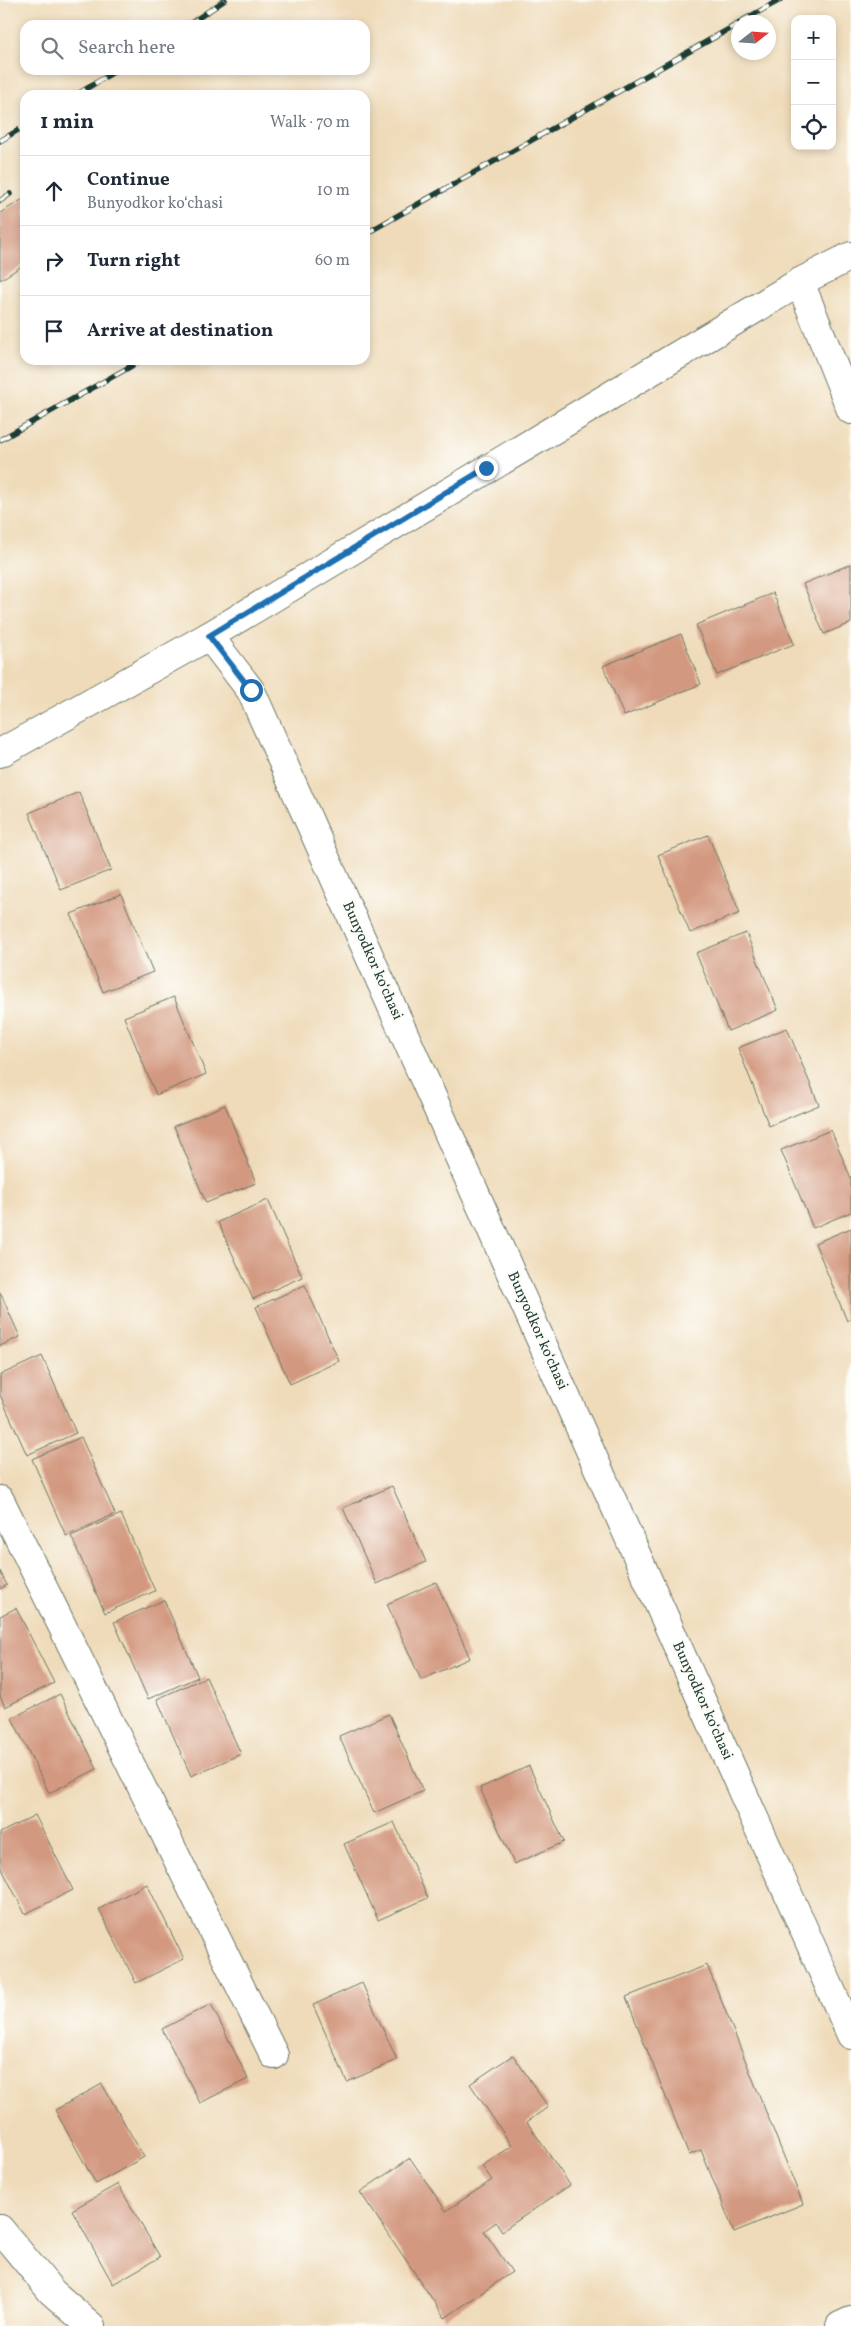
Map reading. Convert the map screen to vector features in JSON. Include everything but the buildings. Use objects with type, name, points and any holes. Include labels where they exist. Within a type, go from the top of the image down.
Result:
[{"type":"street","points":[[0,753],[209,636],[494,463],[800,282],[851,256]]},
{"type":"street","points":[[800,282],[851,410]]},
{"type":"street","name":"Bunyodkor koʻchasi","points":[[209,636],[251,690],[851,2035]]},
{"type":"street","points":[[0,1500],[274,2055]]},
{"type":"street","points":[[0,2229],[52,2292],[91,2326]]},
{"type":"street","points":[[840,2326],[851,2321]]},
{"type":"railway","points":[[195,20],[225,0]]},
{"type":"railway","points":[[753,15],[780,0]]},
{"type":"railway","points":[[370,231],[731,28]]},
{"type":"railway","points":[[84,90],[109,75]]},
{"type":"railway","points":[[0,141],[20,129]]},
{"type":"railway","points":[[0,201],[10,194]]},
{"type":"railway","points":[[0,440],[133,365]]},
{"type":"route","points":[[251,690],[209,636],[486,468]]}]
